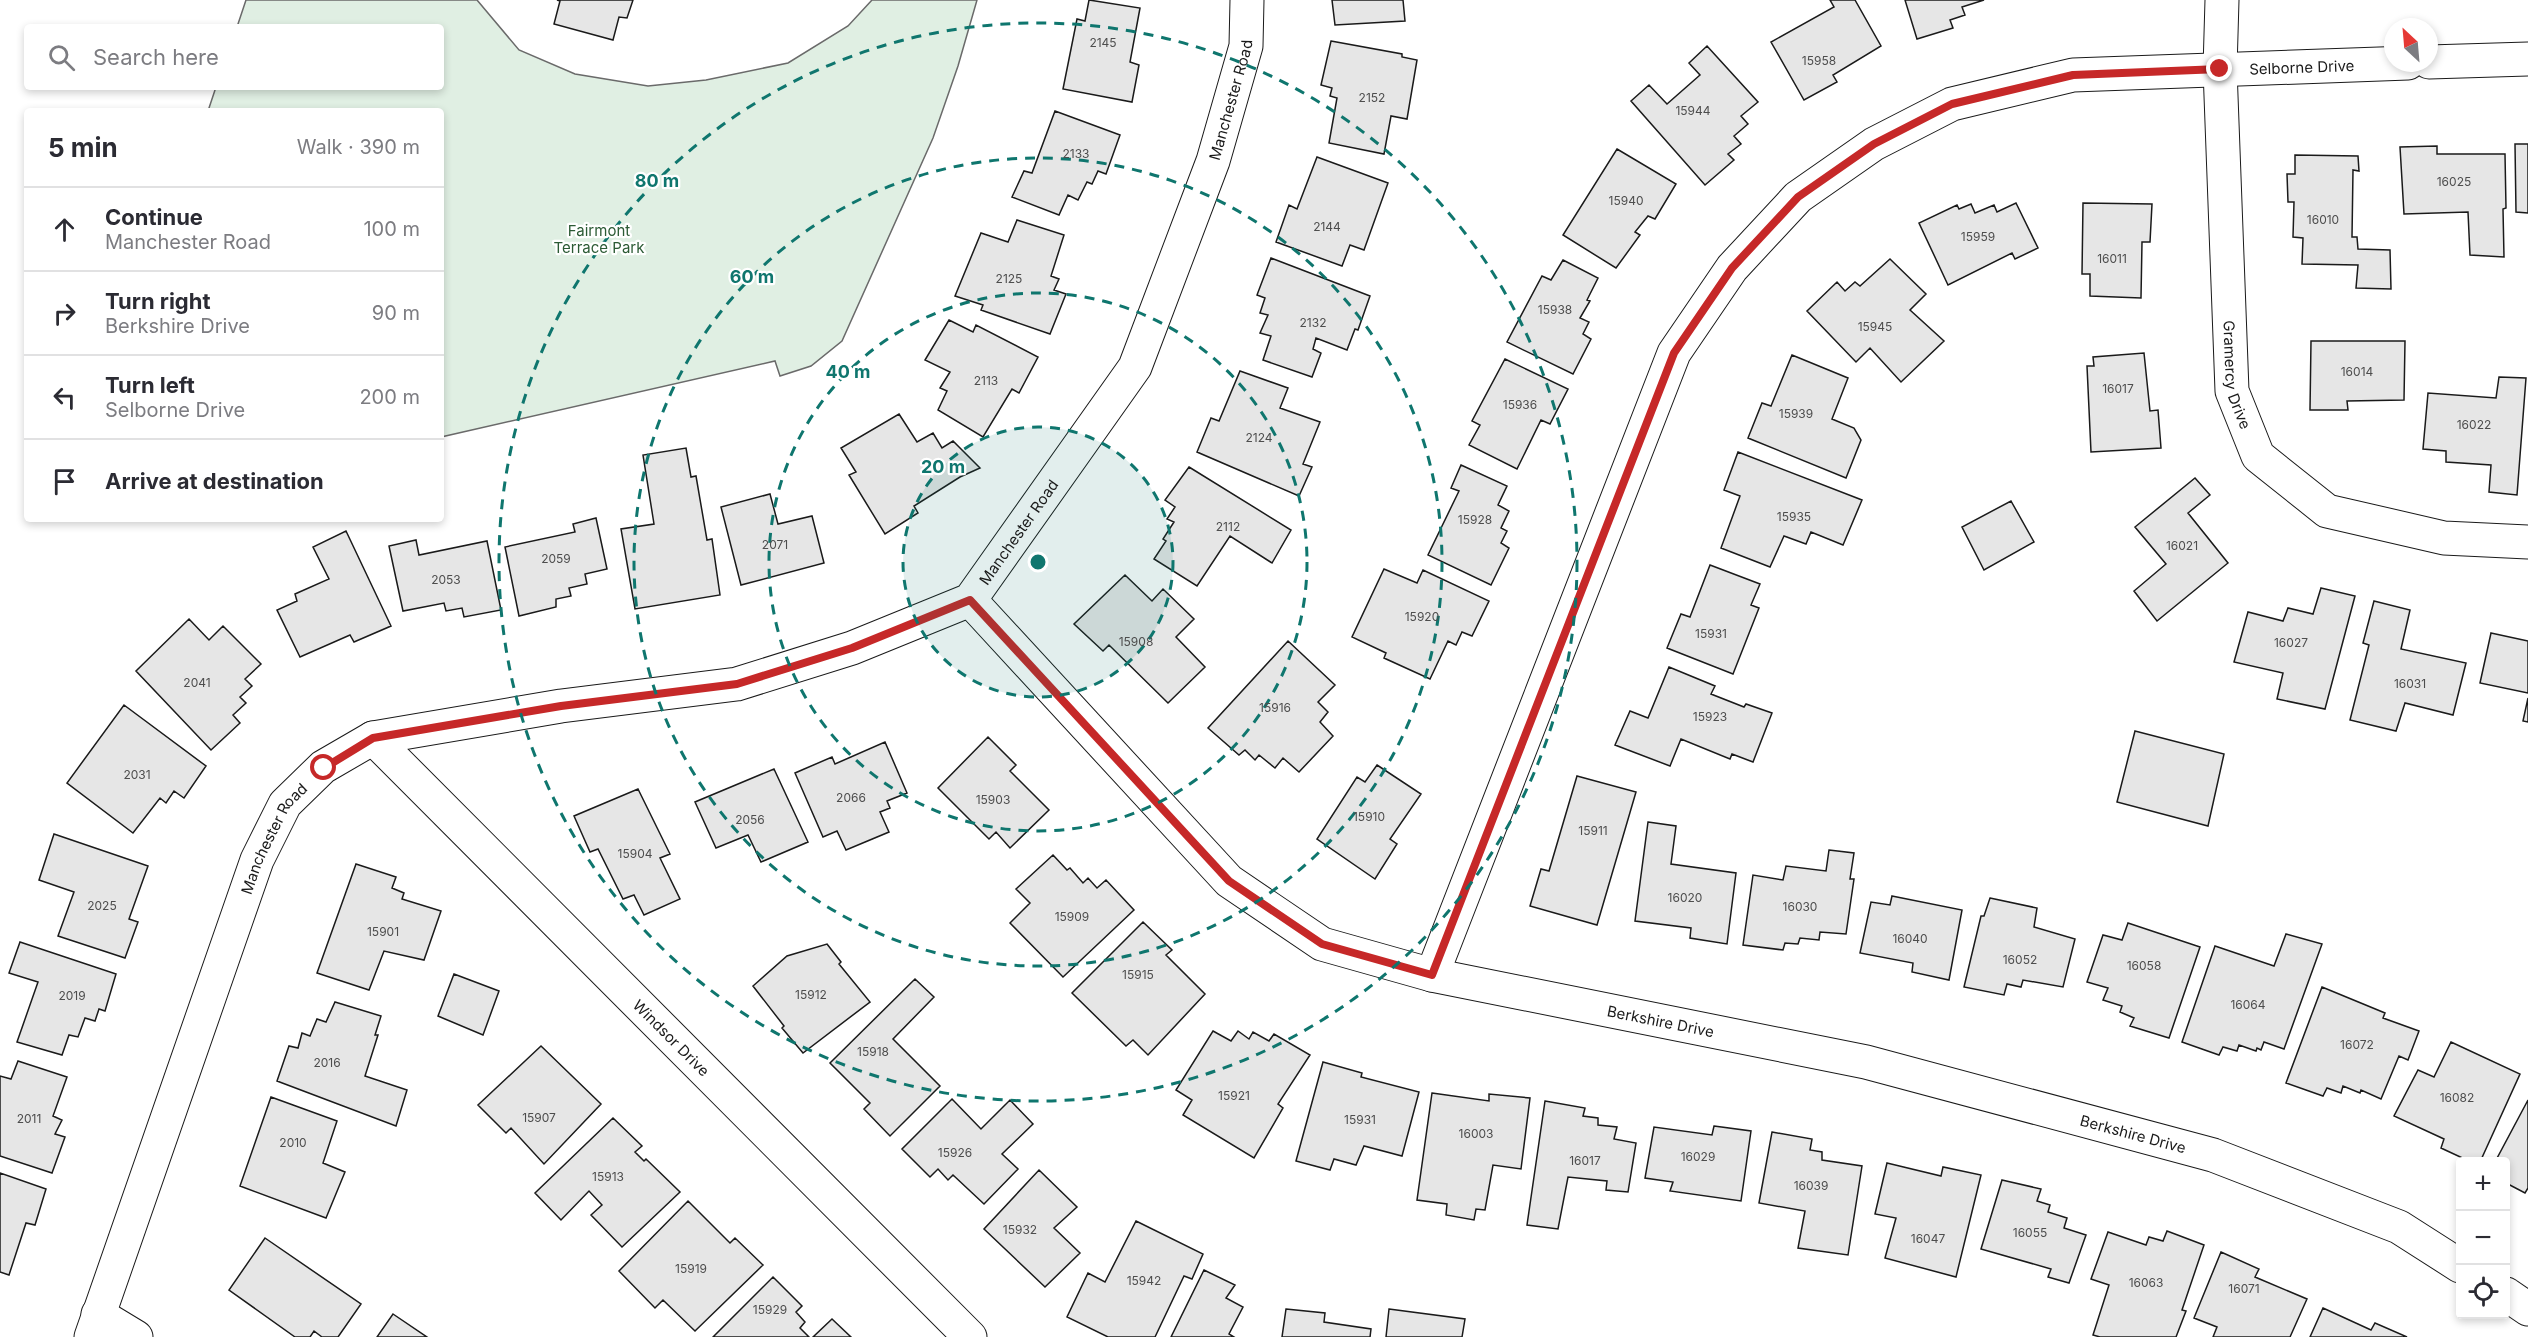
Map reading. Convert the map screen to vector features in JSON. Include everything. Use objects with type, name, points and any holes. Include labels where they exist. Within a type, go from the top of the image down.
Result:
[{"type":"street","name":"Manchester Road","points":[[95,1325],[257,860],[285,804],[324,768],[373,738],[561,706],[737,684],[852,648],[970,600],[1135,367],[1213,160],[1246,46],[1246,0]]},
{"type":"street","name":"Gramercy Drive","points":[[2222,0],[2220,69],[2232,392],[2258,456],[2327,511],[2444,538],[2528,542]]},
{"type":"street","points":[[2438,62],[2528,59]]},
{"type":"street","name":"Selborne Drive","points":[[1432,975],[1674,353],[1732,268],[1798,197],[1874,144],[1952,104],[2073,75],[2384,64]]},
{"type":"street","name":"Berkshire Drive","points":[[970,600],[1229,881],[1322,944],[1432,975],[1866,1062],[2213,1155],[2399,1227],[2458,1265]]},
{"type":"street","name":"Windsor Drive","points":[[373,738],[970,1337]]},
{"type":"street","points":[[2510,1297],[2528,1308]]},
{"type":"street","points":[[95,1325],[136,1337]]},
{"type":"green space","name":"Fairmont Terrace Park","points":[[246,0],[477,0],[519,50],[575,74],[648,86],[706,80],[788,63],[848,26],[872,0],[977,0],[958,66],[933,138],[842,341],[811,366],[780,376],[775,361],[444,436],[444,108],[209,108],[215,90],[444,90],[444,24],[238,24]]},
{"type":"building","points":[[557,0],[633,0],[627,18],[619,17],[613,40],[554,24],[560,1]]},
{"type":"building","points":[[1089,0],[1140,8],[1130,62],[1139,65],[1132,102],[1063,89],[1077,19],[1085,21]]},
{"type":"building","points":[[1332,0],[1403,0],[1405,21],[1335,25]]},
{"type":"building","points":[[1830,0],[1855,0],[1881,46],[1833,75],[1837,82],[1804,100],[1771,42],[1834,7]]},
{"type":"building","points":[[1905,0],[1984,0],[1962,7],[1965,15],[1950,20],[1953,28],[1917,39]]},
{"type":"building","points":[[1331,41],[1402,54],[1402,57],[1417,60],[1407,119],[1391,116],[1384,154],[1329,143],[1337,98],[1330,96],[1332,88],[1321,85]]},
{"type":"building","points":[[1707,46],[1758,102],[1741,116],[1748,124],[1734,136],[1741,144],[1728,154],[1734,160],[1705,185],[1631,101],[1649,85],[1667,104],[1700,75],[1689,63]]},
{"type":"building","points":[[1055,111],[1120,135],[1106,174],[1098,171],[1092,184],[1087,182],[1078,200],[1068,195],[1059,215],[1012,197],[1024,171],[1032,173]]},
{"type":"building","points":[[2515,144],[2528,144],[2528,213],[2516,212]]},
{"type":"building","points":[[2437,146],[2437,154],[2505,154],[2504,257],[2470,255],[2468,212],[2404,214],[2400,147]]},
{"type":"building","points":[[1617,149],[1676,184],[1655,219],[1648,216],[1635,232],[1640,235],[1616,268],[1563,235]]},
{"type":"building","points":[[2295,155],[2358,156],[2359,171],[2353,170],[2352,237],[2357,237],[2358,249],[2390,250],[2391,289],[2356,288],[2358,265],[2302,264],[2303,238],[2293,237],[2294,202],[2288,202],[2287,174],[2295,174]]},
{"type":"building","points":[[1317,157],[1388,183],[1364,250],[1350,245],[1342,266],[1276,242],[1289,205],[1297,209]]},
{"type":"building","points":[[2016,203],[2038,248],[2015,259],[2012,253],[1948,285],[1919,223],[1957,205],[1959,209],[1971,204],[1975,213],[1994,205],[1997,212]]},
{"type":"building","points":[[2083,203],[2152,204],[2150,242],[2142,242],[2141,298],[2090,296],[2090,274],[2082,274]]},
{"type":"building","points":[[1017,220],[1064,235],[1051,276],[1059,279],[1054,290],[1066,294],[1050,334],[981,310],[983,305],[955,296],[981,233],[1008,242]]},
{"type":"building","points":[[1271,258],[1370,296],[1358,330],[1355,329],[1347,350],[1316,338],[1313,349],[1321,353],[1312,377],[1263,360],[1271,336],[1260,333],[1268,315],[1260,313],[1265,298],[1257,295]]},
{"type":"building","points":[[1890,259],[1926,294],[1910,310],[1944,341],[1901,382],[1870,348],[1856,362],[1807,311],[1837,282],[1845,291],[1855,282],[1860,286]]},
{"type":"building","points":[[1563,260],[1598,278],[1587,300],[1590,301],[1580,318],[1589,322],[1583,334],[1591,339],[1573,374],[1507,342],[1542,276],[1551,280]]},
{"type":"building","points":[[949,320],[973,332],[976,325],[1038,357],[1019,393],[1012,389],[983,437],[938,410],[947,391],[940,388],[950,372],[925,360]]},
{"type":"building","points":[[2311,341],[2405,341],[2404,400],[2347,401],[2348,410],[2310,410]]},
{"type":"building","points":[[2144,353],[2150,411],[2158,410],[2161,448],[2091,452],[2087,366],[2094,366],[2093,357]]},
{"type":"building","points":[[1792,355],[1848,378],[1832,419],[1854,428],[1861,440],[1846,478],[1748,438],[1762,403],[1771,406]]},
{"type":"building","points":[[1505,359],[1568,389],[1550,424],[1541,420],[1517,469],[1469,445],[1480,425],[1472,421]]},
{"type":"building","points":[[1240,371],[1288,388],[1280,408],[1320,422],[1303,464],[1312,467],[1299,496],[1197,452],[1211,418],[1219,421]]},
{"type":"building","points":[[2499,377],[2526,378],[2517,495],[2489,492],[2491,465],[2446,462],[2446,451],[2423,449],[2428,393],[2496,398]]},
{"type":"building","points":[[899,414],[917,442],[933,433],[942,448],[953,441],[980,468],[960,477],[914,506],[918,513],[885,534],[849,475],[856,472],[841,448]]},
{"type":"building","points":[[686,448],[691,477],[696,476],[707,540],[712,539],[720,595],[635,609],[621,529],[654,524],[643,455]]},
{"type":"building","points":[[1738,452],[1862,500],[1843,545],[1811,532],[1806,544],[1784,536],[1770,567],[1721,548],[1740,496],[1724,490]]},
{"type":"building","points":[[1461,465],[1507,486],[1498,505],[1509,511],[1501,528],[1507,531],[1501,543],[1509,548],[1491,585],[1428,555],[1459,491],[1451,488]]},
{"type":"building","points":[[1189,467],[1291,530],[1272,563],[1230,536],[1197,586],[1154,559],[1166,541],[1163,539],[1174,522],[1167,519],[1175,507],[1165,500]]},
{"type":"building","points":[[2195,478],[2210,495],[2188,513],[2228,563],[2157,621],[2134,591],[2166,564],[2135,527]]},
{"type":"building","points":[[770,494],[778,524],[812,516],[824,563],[741,585],[721,507]]},
{"type":"building","points":[[2011,501],[2034,542],[1984,570],[1962,527]]},
{"type":"building","points":[[596,518],[607,569],[585,574],[587,584],[569,588],[571,596],[556,599],[556,607],[519,616],[505,547],[575,532],[573,524]]},
{"type":"building","points":[[346,531],[391,626],[354,642],[350,635],[300,657],[277,610],[297,601],[295,594],[329,579],[313,547]]},
{"type":"building","points":[[416,540],[419,555],[487,541],[501,610],[464,617],[462,608],[446,611],[444,603],[403,611],[389,546]]},
{"type":"building","points":[[1710,565],[1760,584],[1751,605],[1759,608],[1733,674],[1667,648],[1681,614],[1690,617]]},
{"type":"building","points":[[1384,569],[1417,583],[1423,570],[1489,601],[1472,636],[1462,632],[1456,645],[1448,641],[1430,679],[1384,658],[1386,653],[1352,637]]},
{"type":"building","points":[[1125,575],[1152,601],[1163,589],[1194,619],[1176,637],[1205,667],[1168,703],[1109,645],[1103,651],[1074,624]]},
{"type":"building","points":[[2321,588],[2355,596],[2325,709],[2277,699],[2283,673],[2234,662],[2248,612],[2283,621],[2288,608],[2313,614]]},
{"type":"building","points":[[2374,601],[2410,610],[2401,649],[2466,663],[2453,715],[2405,703],[2396,731],[2350,720],[2369,645],[2363,643]]},
{"type":"building","points":[[189,619],[209,640],[223,626],[261,664],[245,679],[252,686],[240,697],[246,703],[233,715],[240,723],[211,750],[136,671]]},
{"type":"building","points":[[2491,633],[2528,641],[2528,693],[2480,683]]},
{"type":"building","points":[[1288,641],[1335,685],[1318,702],[1328,712],[1320,722],[1333,736],[1299,772],[1283,758],[1275,768],[1259,755],[1255,760],[1245,750],[1239,755],[1208,728]]},
{"type":"building","points":[[1669,667],[1715,686],[1711,694],[1744,707],[1746,704],[1772,713],[1753,762],[1732,754],[1730,759],[1681,739],[1670,766],[1615,745],[1630,711],[1648,718]]},
{"type":"building","points":[[2528,698],[2528,722],[2523,721]]},
{"type":"building","points":[[124,705],[206,766],[184,798],[174,791],[166,803],[160,798],[133,833],[67,783]]},
{"type":"building","points":[[2135,731],[2224,754],[2208,826],[2117,802]]},
{"type":"building","points":[[988,737],[1016,765],[1010,771],[1049,810],[1010,848],[996,832],[989,839],[938,788]]},
{"type":"building","points":[[885,742],[907,793],[887,801],[890,808],[880,812],[889,832],[846,850],[837,831],[823,837],[795,773],[832,757],[835,764]]},
{"type":"building","points":[[1377,765],[1421,794],[1390,839],[1397,844],[1375,879],[1317,839],[1357,777],[1365,782]]},
{"type":"building","points":[[774,769],[808,842],[761,862],[748,835],[716,848],[695,802]]},
{"type":"building","points":[[1577,776],[1636,792],[1597,925],[1530,906],[1541,869],[1549,871]]},
{"type":"building","points":[[638,789],[670,854],[660,858],[680,899],[644,915],[634,895],[623,899],[598,849],[590,852],[574,816]]},
{"type":"building","points":[[1648,822],[1676,826],[1671,864],[1736,873],[1727,944],[1690,938],[1691,928],[1635,921]]},
{"type":"building","points":[[54,834],[148,866],[129,919],[138,922],[125,958],[58,936],[74,892],[39,880]]},
{"type":"building","points":[[1829,850],[1854,853],[1850,879],[1854,879],[1846,934],[1820,932],[1819,940],[1800,938],[1798,944],[1785,943],[1783,950],[1743,945],[1753,875],[1783,880],[1786,866],[1826,871]]},
{"type":"building","points":[[1053,855],[1067,870],[1070,868],[1083,883],[1088,878],[1097,888],[1106,880],[1134,910],[1063,977],[1010,923],[1030,903],[1016,889]]},
{"type":"building","points":[[356,864],[396,877],[392,888],[404,893],[402,899],[441,911],[424,960],[384,951],[369,990],[317,973]]},
{"type":"building","points":[[1892,896],[1962,910],[1949,980],[1912,972],[1913,963],[1860,953],[1871,902],[1890,905]]},
{"type":"building","points":[[1990,898],[2037,908],[2034,927],[2075,939],[2063,987],[2023,980],[2021,987],[2007,984],[2004,995],[1964,987],[1981,916],[1984,916]]},
{"type":"building","points":[[1143,922],[1172,950],[1166,955],[1205,994],[1148,1055],[1133,1040],[1126,1046],[1072,993]]},
{"type":"building","points":[[2128,923],[2200,947],[2169,1038],[2130,1026],[2134,1018],[2120,1012],[2122,1006],[2103,1000],[2108,988],[2087,982],[2103,935],[2122,940]]},
{"type":"building","points":[[2286,934],[2322,944],[2284,1049],[2264,1042],[2261,1050],[2257,1048],[2256,1051],[2239,1045],[2237,1051],[2223,1047],[2219,1055],[2182,1042],[2215,946],[2274,966]]},
{"type":"building","points":[[20,942],[116,974],[105,1011],[99,1009],[95,1021],[85,1018],[78,1037],[69,1035],[62,1055],[17,1042],[38,982],[9,973]]},
{"type":"building","points":[[827,944],[841,962],[839,964],[870,1002],[803,1053],[782,1028],[784,1026],[753,986],[787,956]]},
{"type":"building","points":[[454,974],[499,991],[483,1035],[438,1016]]},
{"type":"building","points":[[915,979],[934,997],[893,1039],[940,1086],[890,1136],[864,1109],[870,1103],[830,1063]]},
{"type":"building","points":[[2322,987],[2385,1013],[2383,1018],[2419,1031],[2408,1060],[2399,1056],[2381,1099],[2361,1090],[2360,1093],[2343,1086],[2341,1093],[2327,1088],[2323,1096],[2286,1083]]},
{"type":"building","points":[[335,1002],[381,1016],[375,1035],[378,1035],[365,1076],[407,1090],[396,1126],[277,1081],[289,1046],[298,1048],[302,1033],[310,1036],[317,1019],[326,1022]]},
{"type":"building","points":[[1213,1031],[1231,1041],[1238,1031],[1249,1039],[1253,1032],[1269,1041],[1274,1034],[1310,1055],[1278,1104],[1283,1108],[1254,1158],[1183,1115],[1192,1100],[1176,1090]]},
{"type":"building","points":[[2451,1042],[2520,1074],[2482,1157],[2460,1157],[2441,1148],[2444,1139],[2394,1116],[2418,1070],[2434,1077]]},
{"type":"building","points":[[541,1046],[601,1104],[544,1164],[511,1128],[506,1133],[478,1105]]},
{"type":"building","points":[[18,1061],[67,1077],[53,1116],[62,1120],[55,1134],[65,1137],[52,1173],[0,1156],[0,1076],[11,1079]]},
{"type":"building","points":[[1323,1062],[1362,1073],[1361,1077],[1419,1092],[1402,1156],[1364,1146],[1356,1165],[1334,1159],[1330,1170],[1296,1161]]},
{"type":"building","points":[[1432,1093],[1489,1101],[1489,1094],[1530,1098],[1521,1169],[1493,1165],[1485,1210],[1476,1209],[1474,1220],[1446,1215],[1447,1204],[1417,1200]]},
{"type":"building","points":[[271,1097],[337,1121],[323,1163],[345,1172],[326,1218],[240,1186]]},
{"type":"building","points":[[952,1099],[981,1129],[1010,1100],[1033,1124],[1002,1154],[1018,1169],[984,1204],[953,1175],[948,1180],[938,1169],[930,1177],[902,1149]]},
{"type":"building","points":[[2528,1100],[2528,1188],[2525,1193],[2510,1185],[2510,1157],[2498,1157]]},
{"type":"building","points":[[1545,1101],[1585,1108],[1583,1116],[1598,1118],[1598,1125],[1617,1127],[1614,1139],[1636,1143],[1628,1192],[1606,1190],[1607,1181],[1568,1177],[1558,1229],[1527,1225]]},
{"type":"building","points":[[613,1118],[642,1146],[635,1152],[644,1161],[646,1159],[680,1192],[622,1247],[591,1215],[602,1205],[589,1191],[561,1220],[535,1193]]},
{"type":"building","points":[[1714,1126],[1751,1131],[1741,1201],[1670,1191],[1673,1182],[1645,1178],[1654,1127],[1712,1135]]},
{"type":"building","points":[[1772,1132],[1812,1139],[1810,1150],[1822,1152],[1822,1160],[1862,1166],[1848,1255],[1798,1248],[1805,1211],[1759,1203]]},
{"type":"building","points":[[1887,1163],[1941,1176],[1943,1167],[1981,1175],[1956,1277],[1885,1258],[1896,1218],[1875,1214]]},
{"type":"building","points":[[1039,1170],[1077,1207],[1054,1228],[1080,1253],[1045,1287],[984,1229]]},
{"type":"building","points":[[0,1173],[46,1189],[35,1225],[26,1223],[9,1275],[0,1272]]},
{"type":"building","points":[[2002,1180],[2041,1189],[2037,1201],[2050,1205],[2048,1212],[2067,1218],[2064,1228],[2086,1235],[2069,1283],[2048,1277],[2051,1269],[1981,1249]]},
{"type":"building","points":[[688,1201],[730,1243],[735,1238],[763,1265],[695,1331],[663,1300],[655,1308],[619,1271]]},
{"type":"building","points":[[1136,1221],[1203,1254],[1192,1279],[1184,1276],[1155,1337],[1108,1337],[1067,1317],[1088,1273],[1105,1282]]},
{"type":"building","points":[[2167,1231],[2204,1245],[2182,1310],[2186,1311],[2176,1337],[2100,1337],[2093,1335],[2109,1285],[2091,1279],[2108,1232],[2146,1245],[2149,1237],[2163,1241]]},
{"type":"building","points":[[265,1238],[361,1304],[338,1337],[322,1337],[314,1331],[310,1337],[295,1337],[229,1290]]},
{"type":"building","points":[[2221,1252],[2259,1269],[2255,1277],[2307,1299],[2290,1337],[2213,1337],[2217,1327],[2194,1318]]},
{"type":"building","points":[[1204,1270],[1235,1285],[1226,1298],[1243,1307],[1229,1334],[1234,1337],[1171,1337]]},
{"type":"building","points":[[773,1277],[802,1306],[796,1312],[805,1322],[800,1328],[809,1337],[713,1337]]},
{"type":"building","points":[[2323,1308],[2371,1330],[2375,1323],[2407,1337],[2310,1337]]},
{"type":"building","points":[[1286,1309],[1325,1313],[1324,1322],[1371,1329],[1370,1337],[1282,1337]]},
{"type":"building","points":[[1389,1309],[1465,1319],[1462,1337],[1386,1337]]},
{"type":"building","points":[[393,1314],[427,1337],[377,1337]]},
{"type":"building","points":[[832,1319],[851,1337],[813,1337]]},
{"type":"route","points":[[324,768],[373,738],[561,706],[737,684],[852,648],[970,600],[1229,881],[1322,944],[1432,975],[1674,353],[1732,268],[1798,197],[1874,144],[1952,104],[2073,75],[2220,69]]}]
